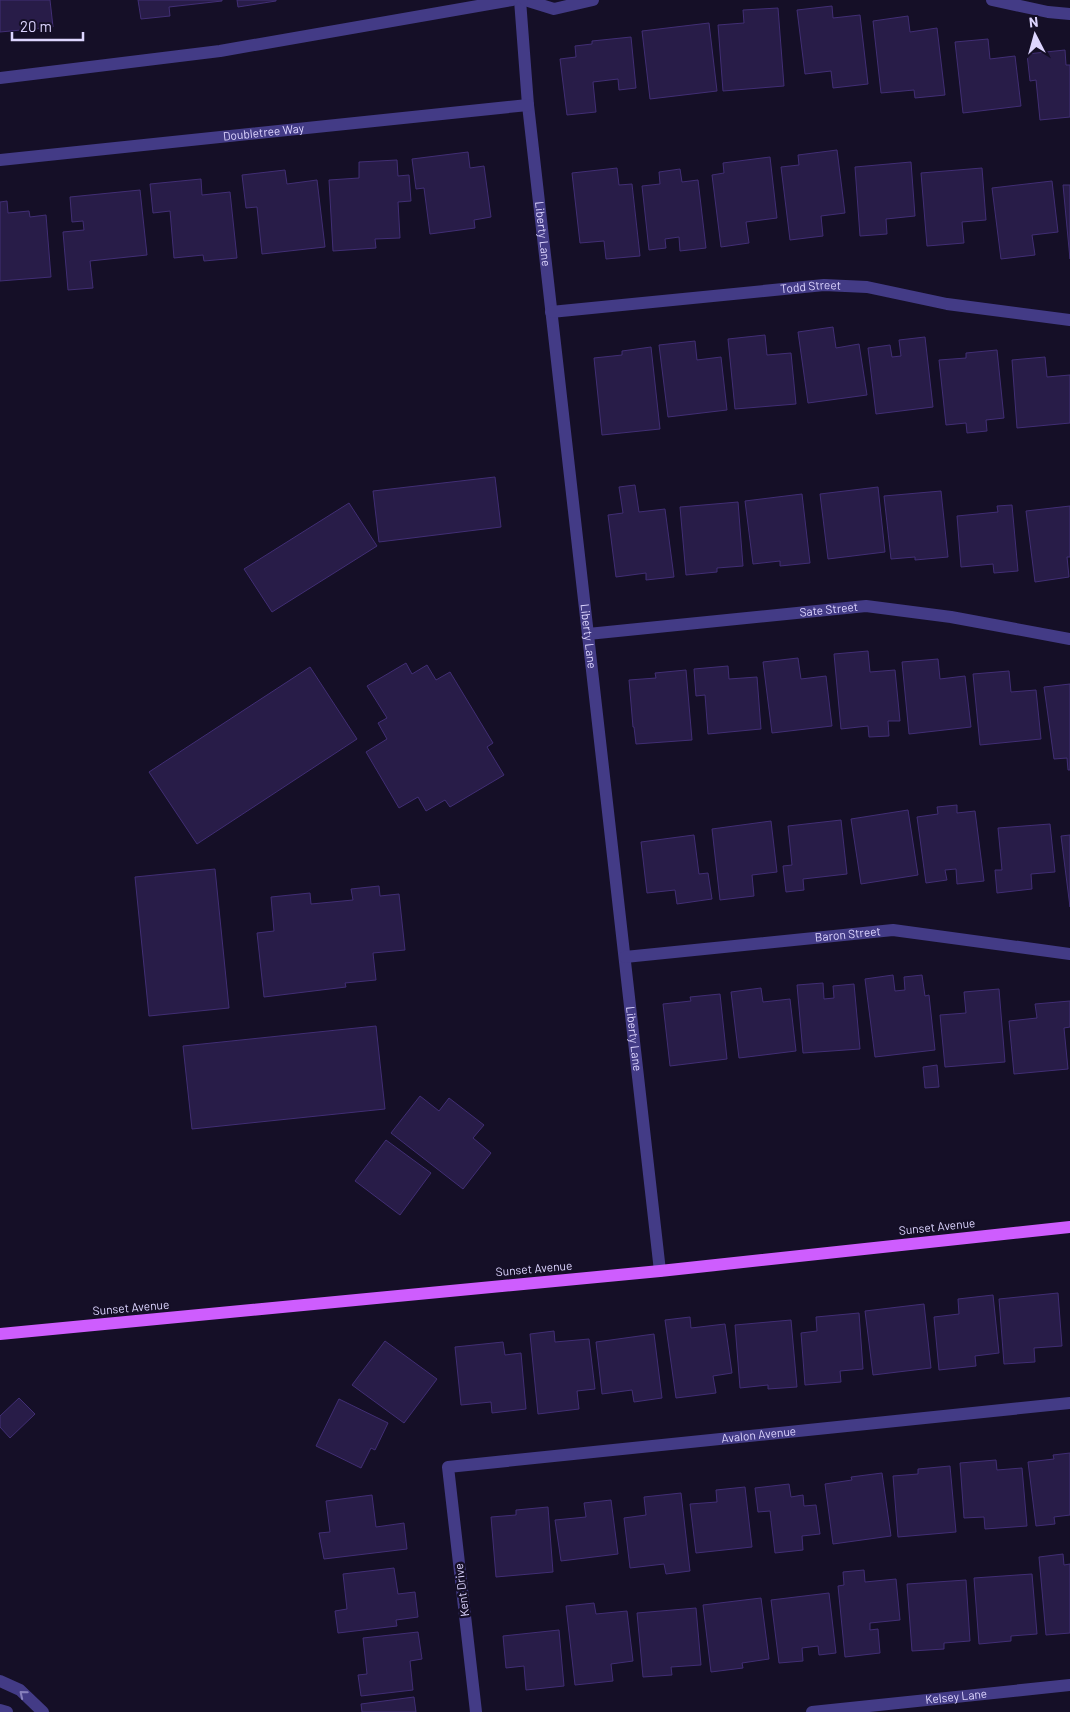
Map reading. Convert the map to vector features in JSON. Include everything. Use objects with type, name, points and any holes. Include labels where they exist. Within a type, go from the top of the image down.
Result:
[{"type":"main road","name":"Sunset Avenue","points":[[0,1334],[660,1271],[1070,1227]]},
{"type":"street","points":[[0,78],[220,51],[512,0]]},
{"type":"street","name":"Liberty Lane","points":[[520,0],[528,105],[660,1271]]},
{"type":"street","points":[[525,0],[554,8],[593,0]]},
{"type":"street","points":[[994,0],[1048,12],[1070,14]]},
{"type":"street","name":"Doubletree Way","points":[[0,160],[528,105]]},
{"type":"street","name":"Todd Street","points":[[551,312],[824,284],[866,287],[947,304],[1070,320]]},
{"type":"street","name":"Sate Street","points":[[588,634],[866,606],[951,617],[1070,638]]},
{"type":"street","name":"Baron Street","points":[[625,957],[893,930],[1070,954]]},
{"type":"street","name":"Avalon Avenue","points":[[448,1467],[1070,1403]]},
{"type":"street","name":"Kent Drive","points":[[448,1467],[476,1712]]},
{"type":"street","points":[[0,1681],[20,1690],[43,1712]]},
{"type":"street","name":"Kelsey Lane","points":[[812,1712],[1070,1685]]},
{"type":"street","points":[[0,1710],[7,1712]]},
{"type":"building","points":[[0,0],[50,0],[53,27],[0,32]]},
{"type":"building","points":[[138,0],[222,1],[169,7],[170,16],[141,19]]},
{"type":"building","points":[[237,0],[276,0],[276,1],[238,7]]},
{"type":"building","points":[[832,6],[833,18],[860,15],[868,84],[833,88],[831,71],[805,74],[797,10]]},
{"type":"building","points":[[778,8],[784,86],[723,91],[718,25],[744,23],[743,10]]},
{"type":"building","points":[[908,16],[910,32],[937,28],[945,95],[915,98],[914,90],[881,93],[873,21]]},
{"type":"building","points":[[709,23],[717,91],[650,99],[642,31]]},
{"type":"building","points":[[631,37],[636,88],[619,90],[618,79],[593,82],[596,112],[567,115],[560,59],[576,57],[575,46],[592,44],[592,41]]},
{"type":"building","points":[[988,39],[990,59],[1015,56],[1021,106],[963,113],[955,42]]},
{"type":"building","points":[[1065,50],[1066,65],[1070,65],[1070,117],[1040,120],[1036,80],[1030,81],[1027,54]]},
{"type":"building","points":[[837,150],[845,213],[821,216],[823,236],[790,240],[781,167],[799,165],[798,155]]},
{"type":"building","points":[[468,152],[470,168],[484,166],[491,217],[474,220],[475,228],[430,234],[424,188],[416,189],[412,159]]},
{"type":"building","points":[[770,157],[777,218],[746,222],[749,243],[721,247],[712,175],[724,173],[723,163]]},
{"type":"building","points":[[397,160],[398,176],[409,175],[411,201],[398,202],[400,238],[375,239],[376,248],[333,251],[329,180],[359,178],[359,162]]},
{"type":"building","points":[[911,162],[915,216],[886,219],[887,234],[860,236],[855,167]]},
{"type":"building","points":[[617,168],[619,185],[632,184],[640,256],[606,259],[604,241],[580,243],[572,173]]},
{"type":"building","points":[[982,168],[986,220],[962,222],[964,243],[927,246],[921,173]]},
{"type":"building","points":[[680,169],[682,182],[698,180],[706,248],[680,251],[679,237],[665,239],[666,248],[649,250],[642,186],[660,184],[659,172]]},
{"type":"building","points":[[285,170],[287,184],[317,180],[325,247],[262,254],[257,207],[246,208],[242,175]]},
{"type":"building","points":[[201,179],[202,195],[230,192],[237,258],[204,261],[203,255],[174,258],[170,211],[153,213],[150,184]]},
{"type":"building","points":[[1052,181],[1058,232],[1032,235],[1035,255],[1001,259],[992,188]]},
{"type":"building","points":[[1063,185],[1070,185],[1070,259]]},
{"type":"building","points":[[140,190],[147,255],[90,261],[93,288],[68,290],[63,232],[84,230],[83,221],[72,222],[70,197]]},
{"type":"building","points":[[7,201],[8,213],[29,211],[30,217],[46,215],[51,277],[0,281],[0,202]]},
{"type":"building","points":[[833,327],[836,348],[859,344],[867,395],[808,403],[798,332]]},
{"type":"building","points":[[765,335],[767,355],[791,353],[796,404],[735,409],[728,339]]},
{"type":"building","points":[[925,337],[933,407],[876,414],[868,348],[890,345],[892,357],[901,356],[899,340]]},
{"type":"building","points":[[695,341],[697,360],[721,357],[727,410],[668,417],[659,345]]},
{"type":"building","points":[[651,347],[660,429],[602,435],[594,358],[622,355],[622,351]]},
{"type":"building","points":[[997,350],[1004,418],[986,420],[987,431],[967,433],[966,423],[946,425],[939,360],[966,358],[966,353]]},
{"type":"building","points":[[1045,357],[1047,377],[1070,375],[1070,423],[1017,428],[1012,360]]},
{"type":"building","points":[[495,477],[501,527],[379,542],[373,491]]},
{"type":"building","points":[[635,485],[639,512],[665,509],[674,577],[646,580],[646,573],[616,577],[608,515],[623,513],[619,487]]},
{"type":"building","points":[[878,487],[885,552],[828,559],[820,494]]},
{"type":"building","points":[[941,491],[948,557],[915,560],[915,557],[891,559],[884,496]]},
{"type":"building","points":[[802,494],[810,563],[780,566],[780,561],[753,564],[745,501]]},
{"type":"building","points":[[738,502],[743,566],[717,568],[717,572],[686,575],[680,507]]},
{"type":"building","points":[[349,503],[377,546],[272,612],[244,569]]},
{"type":"building","points":[[1012,505],[1018,571],[994,573],[993,564],[961,567],[957,516],[998,512],[997,506]]},
{"type":"building","points":[[1070,506],[1070,557],[1067,557],[1069,577],[1035,582],[1026,511]]},
{"type":"building","points":[[868,651],[870,672],[895,670],[900,721],[888,721],[889,736],[869,737],[868,726],[841,729],[834,654]]},
{"type":"building","points":[[798,658],[801,679],[826,676],[832,726],[772,733],[763,662]]},
{"type":"building","points":[[938,659],[940,679],[965,676],[971,727],[909,734],[902,662]]},
{"type":"building","points":[[406,663],[412,674],[427,665],[436,680],[450,672],[493,743],[487,747],[504,775],[450,807],[445,800],[426,811],[418,797],[399,808],[366,752],[387,739],[378,723],[387,718],[367,686]]},
{"type":"building","points":[[728,666],[729,679],[757,677],[761,729],[708,734],[705,695],[696,696],[694,669]]},
{"type":"building","points":[[310,667],[357,739],[197,844],[149,772]]},
{"type":"building","points":[[686,670],[692,740],[636,744],[629,680],[656,678],[655,673]]},
{"type":"building","points":[[1009,671],[1011,692],[1036,690],[1041,739],[980,745],[973,674]]},
{"type":"building","points":[[1070,684],[1070,770],[1068,770],[1067,758],[1054,759],[1044,687]]},
{"type":"building","points":[[957,805],[957,813],[975,811],[984,881],[957,884],[956,869],[945,870],[947,880],[926,883],[917,817],[938,814],[937,807]]},
{"type":"building","points":[[908,810],[918,875],[861,884],[851,819]]},
{"type":"building","points":[[841,820],[847,874],[803,879],[804,890],[786,892],[783,866],[792,865],[788,826]]},
{"type":"building","points":[[771,821],[777,872],[752,875],[754,896],[720,900],[712,829]]},
{"type":"building","points":[[1050,824],[1055,872],[1031,874],[1032,889],[997,893],[995,870],[1002,870],[998,828]]},
{"type":"building","points":[[694,835],[699,874],[708,873],[712,899],[677,904],[675,890],[647,893],[641,842]]},
{"type":"building","points":[[1070,835],[1070,907],[1061,836]]},
{"type":"building","points":[[215,869],[229,1008],[149,1016],[135,877]]},
{"type":"building","points":[[379,886],[380,896],[399,894],[405,950],[373,953],[376,980],[345,983],[346,987],[264,997],[257,933],[274,931],[271,897],[310,893],[311,904],[353,900],[351,889]]},
{"type":"building","points":[[893,975],[895,991],[905,990],[904,977],[922,975],[925,996],[929,995],[935,1050],[875,1057],[865,979]]},
{"type":"building","points":[[823,983],[824,999],[834,998],[833,986],[854,984],[860,1049],[803,1053],[797,985]]},
{"type":"building","points":[[761,988],[763,1002],[790,999],[796,1051],[739,1058],[731,992]]},
{"type":"building","points":[[999,989],[1005,1062],[945,1067],[940,1015],[966,1013],[964,992]]},
{"type":"building","points":[[720,994],[727,1059],[670,1066],[663,1004],[691,1001],[690,997]]},
{"type":"building","points":[[1070,1001],[1070,1027],[1064,1028],[1068,1069],[1014,1074],[1009,1021],[1037,1018],[1035,1004]]},
{"type":"building","points":[[376,1026],[385,1109],[192,1129],[183,1046]]},
{"type":"building","points":[[937,1065],[939,1087],[925,1088],[923,1067]]},
{"type":"building","points":[[420,1096],[439,1111],[449,1098],[484,1125],[473,1138],[491,1153],[463,1189],[391,1133]]},
{"type":"building","points":[[386,1140],[431,1173],[400,1215],[355,1181]]},
{"type":"building","points":[[1058,1293],[1062,1346],[1034,1348],[1035,1362],[1004,1364],[999,1299]]},
{"type":"building","points":[[993,1295],[999,1353],[975,1356],[976,1366],[939,1370],[934,1317],[959,1314],[958,1299]]},
{"type":"building","points":[[924,1304],[931,1368],[873,1375],[865,1311]]},
{"type":"building","points":[[859,1313],[863,1369],[840,1371],[841,1382],[805,1385],[801,1333],[817,1331],[816,1317]]},
{"type":"building","points":[[690,1317],[691,1328],[725,1324],[732,1373],[713,1376],[716,1393],[676,1398],[665,1320]]},
{"type":"building","points":[[791,1320],[797,1387],[768,1389],[768,1385],[740,1388],[735,1325]]},
{"type":"building","points":[[554,1331],[555,1342],[589,1339],[595,1389],[577,1391],[579,1409],[538,1414],[530,1334]]},
{"type":"building","points":[[654,1334],[662,1398],[634,1402],[632,1390],[602,1394],[596,1342]]},
{"type":"building","points":[[385,1341],[437,1379],[404,1423],[352,1385]]},
{"type":"building","points":[[503,1342],[505,1355],[521,1353],[526,1409],[492,1413],[491,1402],[461,1405],[455,1347]]},
{"type":"building","points":[[19,1398],[35,1414],[10,1438],[0,1427],[0,1416]]},
{"type":"building","points":[[339,1399],[388,1423],[375,1450],[371,1448],[361,1468],[316,1446]]},
{"type":"building","points":[[1070,1453],[1070,1515],[1054,1517],[1055,1524],[1036,1526],[1028,1462],[1054,1459],[1053,1455]]},
{"type":"building","points":[[996,1460],[997,1470],[1022,1468],[1027,1526],[985,1529],[984,1517],[964,1518],[960,1463]]},
{"type":"building","points":[[950,1466],[956,1532],[898,1537],[893,1476],[918,1474],[918,1469]]},
{"type":"building","points":[[882,1473],[891,1536],[833,1544],[825,1484],[852,1480],[851,1477]]},
{"type":"building","points":[[789,1484],[791,1497],[803,1495],[804,1506],[816,1505],[820,1534],[802,1536],[803,1550],[775,1553],[770,1511],[758,1512],[755,1488]]},
{"type":"building","points":[[745,1487],[752,1547],[696,1553],[690,1504],[717,1502],[716,1490]]},
{"type":"building","points":[[681,1493],[690,1571],[666,1574],[664,1564],[630,1568],[624,1518],[646,1515],[644,1497]]},
{"type":"building","points":[[372,1495],[376,1527],[404,1523],[407,1549],[324,1559],[319,1533],[330,1532],[326,1501]]},
{"type":"building","points":[[611,1500],[618,1554],[561,1561],[555,1520],[586,1517],[584,1503]]},
{"type":"building","points":[[548,1507],[553,1572],[496,1577],[491,1517],[516,1515],[516,1510]]},
{"type":"building","points":[[1063,1554],[1064,1565],[1070,1564],[1070,1633],[1046,1635],[1039,1557]]},
{"type":"building","points":[[394,1568],[398,1594],[415,1592],[418,1617],[396,1620],[397,1626],[338,1633],[335,1611],[347,1609],[343,1574]]},
{"type":"building","points":[[864,1570],[865,1582],[896,1579],[900,1620],[870,1623],[870,1630],[878,1629],[880,1653],[845,1657],[838,1586],[844,1585],[843,1572]]},
{"type":"building","points":[[1032,1574],[1037,1634],[1011,1636],[1011,1641],[979,1644],[974,1578]]},
{"type":"building","points":[[966,1580],[970,1641],[944,1643],[944,1649],[912,1651],[907,1584]]},
{"type":"building","points":[[829,1593],[836,1653],[819,1655],[818,1646],[802,1648],[803,1661],[779,1663],[771,1600]]},
{"type":"building","points":[[761,1598],[769,1659],[742,1663],[743,1668],[711,1672],[703,1605]]},
{"type":"building","points":[[594,1603],[596,1614],[627,1611],[633,1661],[611,1664],[613,1681],[575,1685],[566,1606]]},
{"type":"building","points":[[696,1608],[701,1665],[671,1667],[672,1675],[643,1677],[637,1613]]},
{"type":"building","points":[[559,1630],[564,1686],[526,1690],[524,1666],[506,1668],[503,1636]]},
{"type":"building","points":[[418,1632],[422,1659],[410,1661],[413,1690],[361,1696],[358,1675],[367,1674],[363,1638]]},
{"type":"building","points":[[414,1697],[416,1712],[362,1712],[361,1704]]}]
